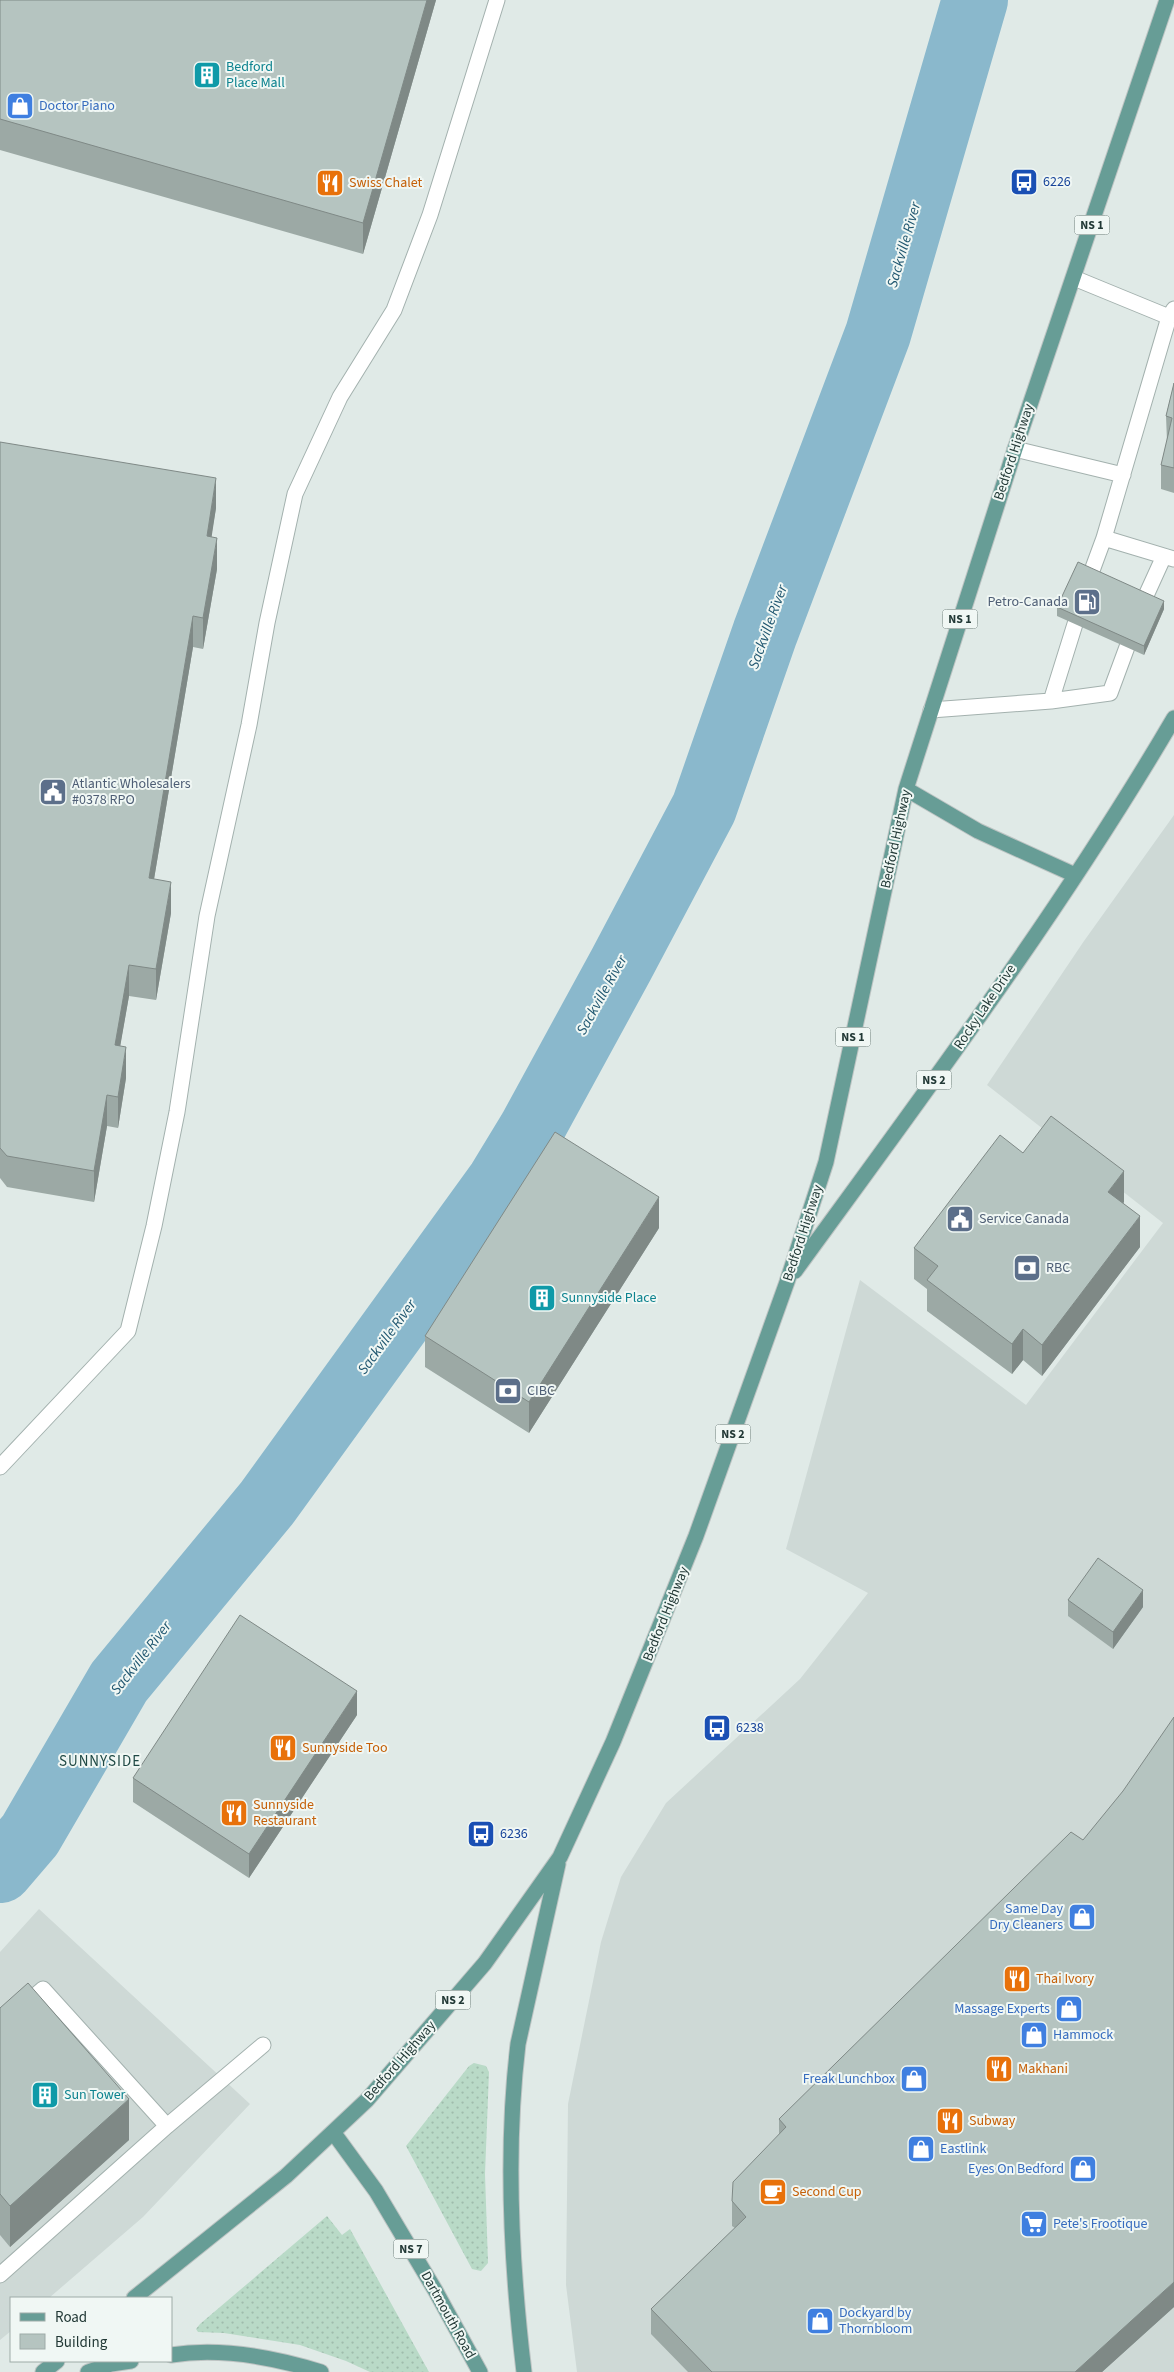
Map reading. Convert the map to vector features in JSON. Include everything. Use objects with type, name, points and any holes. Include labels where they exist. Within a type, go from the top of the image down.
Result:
[{"type":"main road","name":"Bedford Highway","points":[[135,2297],[286,2176],[367,2100],[486,1963],[560,1856],[614,1742],[678,1585],[787,1282],[826,1162],[906,789],[1015,449],[1166,0]]},
{"type":"main road","name":"Rocky Lake Drive","points":[[787,1282],[947,1062],[1130,793],[1174,718]]},
{"type":"main road","points":[[906,789],[978,831],[1075,874]]},
{"type":"main road","points":[[524,2372],[513,2229],[511,2172],[514,2074],[518,2044],[560,1856]]},
{"type":"main road","name":"Dartmouth Road","points":[[333,2132],[376,2191],[435,2290],[480,2372]]},
{"type":"main road","points":[[172,2355],[238,2353],[289,2362],[321,2372]]},
{"type":"main road","points":[[43,2372],[56,2362]]},
{"type":"main road","points":[[88,2372],[111,2364],[124,2362]]},
{"type":"lane","points":[[0,1467],[128,1331],[154,1226],[178,1112],[207,916],[249,724],[267,623],[295,494],[340,397],[394,310],[430,215],[497,0]]},
{"type":"lane","points":[[1074,278],[1172,313],[1104,538],[1090,576]]},
{"type":"lane","points":[[1015,449],[1123,474]]},
{"type":"lane","points":[[1104,538],[1169,558],[1144,600]]},
{"type":"lane","points":[[1051,701],[1075,624]]},
{"type":"lane","points":[[931,710],[1051,701],[1110,693],[1127,647]]},
{"type":"lane","points":[[0,2026],[43,1989],[167,2126]]},
{"type":"lane","points":[[0,2275],[167,2126],[263,2045]]},
{"type":"shaded area","points":[[1174,815],[1174,2372],[577,2372],[566,2285],[568,2104],[601,1942],[621,1877],[666,1803],[800,1679],[868,1593],[786,1549],[860,1280],[1026,1405],[1163,1223],[987,1085],[1084,941]]},
{"type":"shaded area","points":[[39,1909],[250,2104],[143,2217],[50,2297],[10,2297],[10,2332],[0,2340],[0,1952]]},
{"type":"green space","points":[[474,2063],[486,2066],[489,2072],[485,2174],[488,2263],[481,2271],[472,2269],[406,2146],[469,2066]]},
{"type":"green space","points":[[327,2216],[342,2235],[350,2229],[429,2372],[370,2372],[346,2361],[300,2345],[224,2333],[198,2332],[196,2329]]},
{"type":"building","name":"Bedford Place Mall","points":[[0,0],[427,0],[363,223],[0,119]]},
{"type":"building","points":[[1174,383],[1174,468],[1161,465],[1172,418],[1166,416]]},
{"type":"building","points":[[0,442],[216,478],[207,536],[217,538],[203,618],[193,616],[149,878],[171,882],[156,969],[129,965],[115,1045],[126,1047],[118,1097],[107,1095],[94,1171],[7,1156],[0,1148]]},
{"type":"building","points":[[1078,562],[1164,601],[1144,646],[1057,607]]},
{"type":"building","points":[[1051,1116],[1124,1171],[1108,1192],[1140,1216],[1042,1345],[1023,1329],[1012,1344],[927,1280],[938,1266],[914,1248],[1000,1135],[1023,1153]]},
{"type":"building","name":"Sunnyside Place","points":[[555,1132],[659,1197],[529,1402],[425,1336]]},
{"type":"building","points":[[1098,1558],[1143,1590],[1113,1632],[1068,1600]]},
{"type":"building","points":[[240,1615],[357,1691],[249,1854],[133,1778]]},
{"type":"building","points":[[1174,1717],[1174,2282],[1075,2372],[712,2372],[651,2309],[746,2217],[732,2201],[733,2182],[786,2127],[779,2119],[1071,1832],[1083,1840],[1123,1791]]},
{"type":"building","name":"Sun Tower","points":[[28,1983],[129,2099],[10,2206],[0,2194],[0,2008]]},
{"type":"waterway","name":"Sackville River","points":[[0,1870],[30,1835],[119,1682],[267,1503],[500,1181],[531,1130],[704,808],[765,633],[878,334],[975,0]]},
{"type":"place","name":"Bedford Place Mall","points":[[207,75]]},
{"type":"place","name":"Doctor Piano","points":[[20,106]]},
{"type":"place","name":"6226","points":[[1024,182]]},
{"type":"place","name":"Swiss Chalet","points":[[330,183]]},
{"type":"place","name":"Petro-Canada","points":[[1087,602]]},
{"type":"place","name":"Atlantic Wholesalers #0378 RPO","points":[[53,792]]},
{"type":"place","name":"Service Canada","points":[[960,1219]]},
{"type":"place","name":"RBC","points":[[1027,1268]]},
{"type":"place","name":"Sunnyside Place","points":[[542,1298]]},
{"type":"place","name":"CIBC","points":[[508,1391]]},
{"type":"place","name":"6238","points":[[717,1728]]},
{"type":"place","name":"Sunnyside Too","points":[[283,1748]]},
{"type":"place","name":"Sunnyside Restaurant","points":[[234,1813]]},
{"type":"place","name":"6236","points":[[481,1834]]},
{"type":"place","name":"Same Day Dry Cleaners","points":[[1082,1917]]},
{"type":"place","name":"Thai Ivory","points":[[1017,1979]]},
{"type":"place","name":"Massage Experts","points":[[1069,2009]]},
{"type":"place","name":"Hammock","points":[[1034,2035]]},
{"type":"place","name":"Makhani","points":[[999,2069]]},
{"type":"place","name":"Freak Lunchbox","points":[[914,2079]]},
{"type":"place","name":"Sun Tower","points":[[45,2095]]},
{"type":"place","name":"Subway","points":[[950,2121]]},
{"type":"place","name":"Eastlink","points":[[921,2149]]},
{"type":"place","name":"Eyes On Bedford","points":[[1083,2169]]},
{"type":"place","name":"Second Cup","points":[[773,2192]]},
{"type":"place","name":"Pete's Frootique","points":[[1034,2224]]},
{"type":"place","name":"Dockyard by Thornbloom","points":[[820,2321]]},
{"type":"district","name":"SUNNYSIDE","points":[[100,1761]]}]
